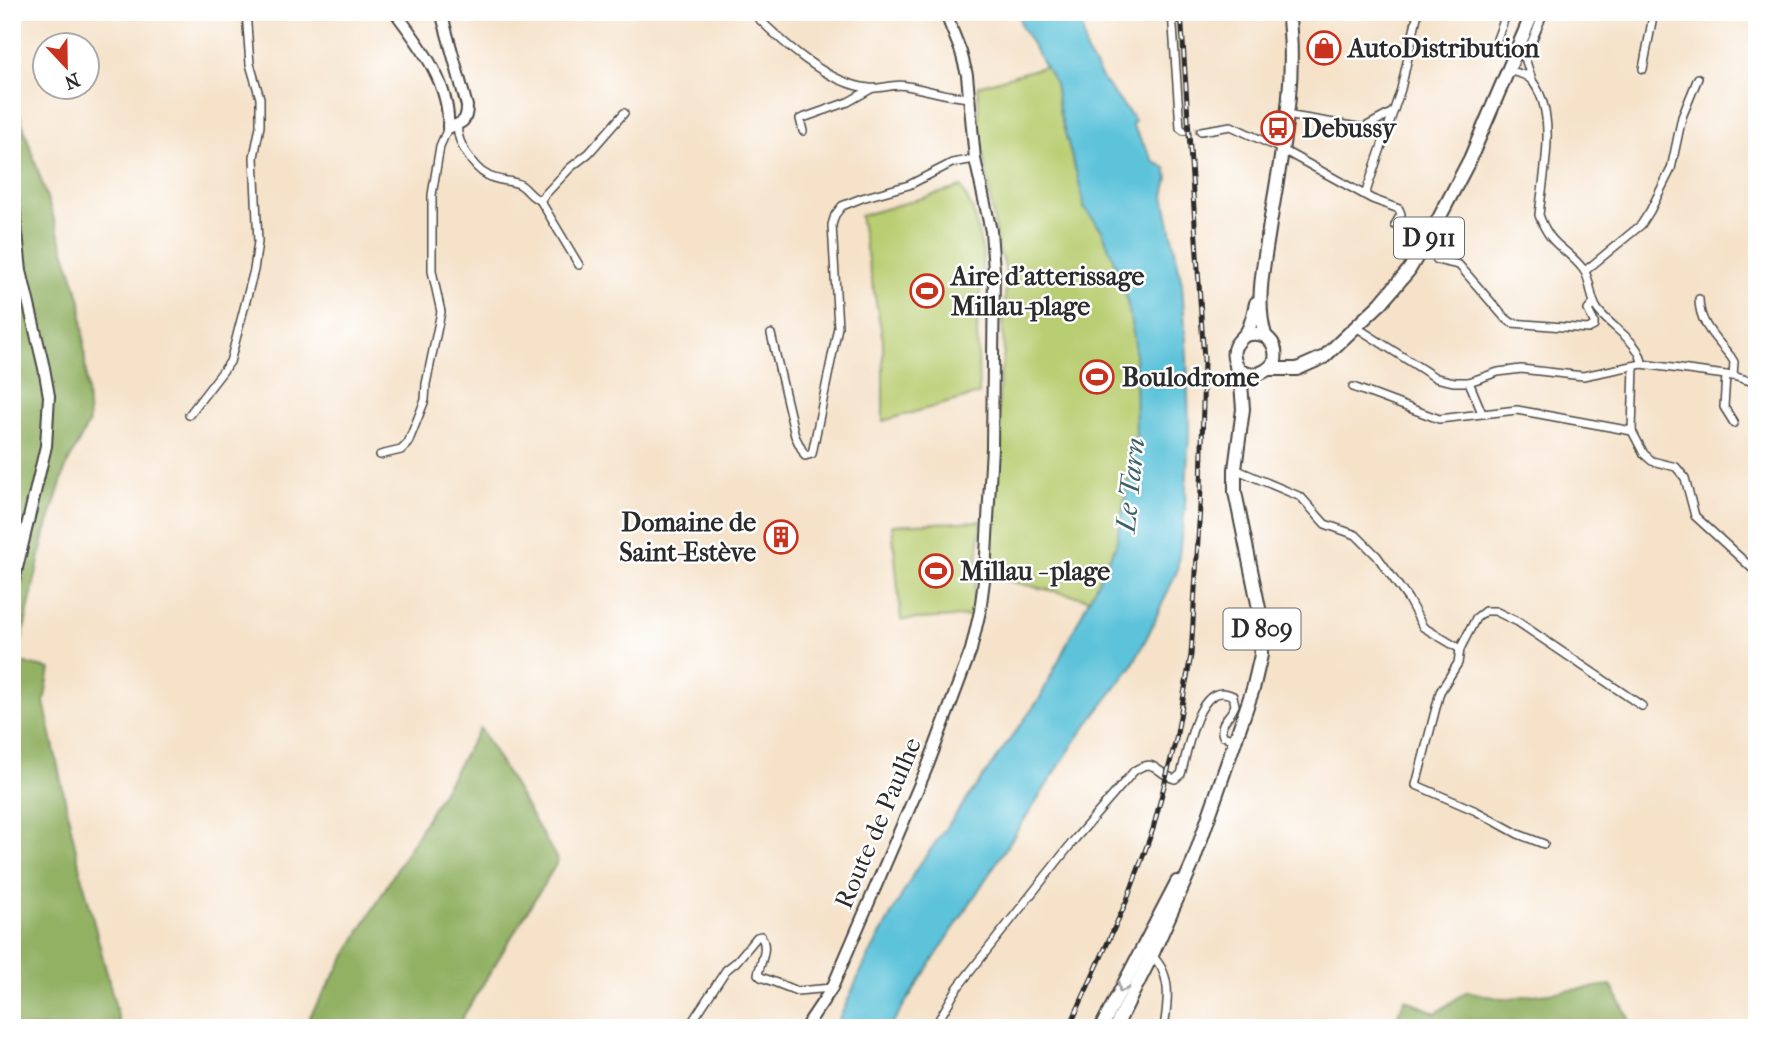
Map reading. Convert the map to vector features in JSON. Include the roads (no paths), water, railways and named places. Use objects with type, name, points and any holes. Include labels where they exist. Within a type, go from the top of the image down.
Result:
[{"type":"main road","points":[[1246,335],[1261,285],[1286,115],[1291,58],[1288,12]]},
{"type":"main road","name":"D 911","points":[[1265,372],[1297,369],[1324,357],[1395,287],[1424,247],[1470,159],[1533,12]]},
{"type":"main road","points":[[1261,285],[1261,318],[1265,335]]},
{"type":"main road","points":[[1246,335],[1265,335],[1273,342],[1275,361],[1265,372],[1246,374],[1236,366],[1234,348],[1246,335]]},
{"type":"main road","points":[[1276,353],[1290,362],[1310,363]]},
{"type":"main road","name":"D 809","points":[[1115,1028],[1151,955],[1198,842],[1258,671],[1263,643],[1259,610],[1235,492],[1242,409],[1241,383],[1236,366]]},
{"type":"main road","name":"D 809","points":[[1242,409],[1250,388],[1265,372]]},
{"type":"main road","name":"D 809","points":[[1101,1028],[1151,955]]},
{"type":"street","points":[[189,415],[230,362],[254,270],[258,242],[254,157],[260,126],[260,98],[250,64],[246,12]]},
{"type":"street","points":[[396,12],[442,85],[449,118],[458,138],[481,171],[487,176],[520,185],[535,200],[540,200]]},
{"type":"street","points":[[380,455],[401,450],[408,443],[425,400],[441,312],[432,271],[432,195],[440,146],[453,126],[463,124],[466,120],[467,106],[440,12]]},
{"type":"street","points":[[752,12],[799,55],[823,71],[851,84],[872,89]]},
{"type":"street","name":"Route de Paulhe","points":[[805,1028],[832,988],[933,754],[977,628],[985,573],[995,292],[991,231],[975,159],[971,98],[965,64],[945,12]]},
{"type":"street","points":[[1172,12],[1180,128],[1184,131]]},
{"type":"street","points":[[1365,195],[1401,89],[1418,12]]},
{"type":"street","points":[[1497,39],[1507,12]]},
{"type":"street","points":[[1544,12],[1525,58],[1548,124],[1539,215],[1553,243],[1585,271],[1594,303],[1610,324],[1640,352],[1632,431],[1644,454],[1652,461],[1676,467],[1685,478],[1695,516],[1757,573]]},
{"type":"street","points":[[1643,69],[1653,13]]},
{"type":"street","points":[[1508,71],[1532,80]]},
{"type":"street","points":[[1585,271],[1641,225],[1650,211],[1671,169],[1682,117],[1698,78]]},
{"type":"street","points":[[803,131],[800,119],[887,85],[904,85],[951,97],[971,98]]},
{"type":"street","points":[[1364,128],[1393,112]]},
{"type":"street","points":[[540,200],[589,153],[624,113]]},
{"type":"street","points":[[1286,115],[1385,134]]},
{"type":"street","points":[[1201,131],[1231,126],[1281,149],[1365,195],[1399,209],[1401,214],[1395,225]]},
{"type":"street","points":[[771,334],[796,436],[806,456],[812,454],[838,327],[832,225],[835,215],[842,206],[916,181],[952,163],[975,159]]},
{"type":"street","points":[[12,186],[21,271],[49,396],[46,446],[12,589]]},
{"type":"street","points":[[540,200],[579,265]]},
{"type":"street","points":[[1441,234],[1432,249],[1437,260],[1459,265],[1512,323],[1588,329],[1594,326],[1588,310],[1594,303]]},
{"type":"street","points":[[1699,299],[1699,313],[1703,323],[1734,362],[1724,407],[1734,423]]},
{"type":"street","points":[[1356,327],[1436,379],[1454,383],[1521,369],[1583,376],[1638,365],[1730,375],[1757,383]]},
{"type":"street","points":[[1469,382],[1482,413]]},
{"type":"street","points":[[1353,387],[1439,419],[1517,410],[1632,431]]},
{"type":"street","points":[[1235,469],[1301,497],[1325,524],[1356,535],[1377,556],[1408,599],[1423,627],[1460,649]]},
{"type":"street","points":[[1544,844],[1416,785],[1440,692],[1458,663],[1460,649],[1476,618],[1485,611],[1494,611],[1518,622],[1642,706]]},
{"type":"street","points":[[934,1028],[957,987],[1075,839],[1134,771],[1144,764],[1152,764],[1168,777],[1175,779],[1181,774],[1197,717],[1213,694],[1226,692],[1234,696],[1236,705],[1221,729],[1223,736],[1236,740]]},
{"type":"street","points":[[688,1028],[726,970],[757,937],[761,936],[764,940],[765,949],[758,974],[761,977],[797,992],[832,988]]},
{"type":"street","points":[[1151,955],[1168,994],[1164,1028]]},
{"type":"water","name":"Le Tarn","points":[[1019,12],[1080,12],[1086,51],[1105,83],[1135,120],[1132,125],[1154,162],[1166,168],[1168,178],[1164,196],[1182,284],[1187,357],[1189,432],[1185,507],[1177,571],[1132,666],[1078,737],[889,1028],[835,1028],[864,965],[915,871],[1040,698],[1116,545],[1136,442],[1135,343],[1125,290],[1102,230],[1084,208],[1060,114],[1055,83],[1021,26]]},
{"type":"tunnel","points":[[1184,131],[1201,131]]},
{"type":"railway","points":[[1069,1028],[1127,900],[1153,829],[1176,739],[1191,655],[1201,490],[1204,360],[1181,12]]},
{"type":"place","name":"AutoDistribution","points":[[1324,48]]},
{"type":"place","name":"Debussy","points":[[1278,128]]},
{"type":"place","name":"Aire d'atterissage Millau-plage","points":[[927,291]]},
{"type":"place","name":"Boulodrome","points":[[1097,377]]},
{"type":"place","name":"Domaine de Saint-Estève","points":[[781,537]]},
{"type":"place","name":"Millau - plage","points":[[936,571]]}]
